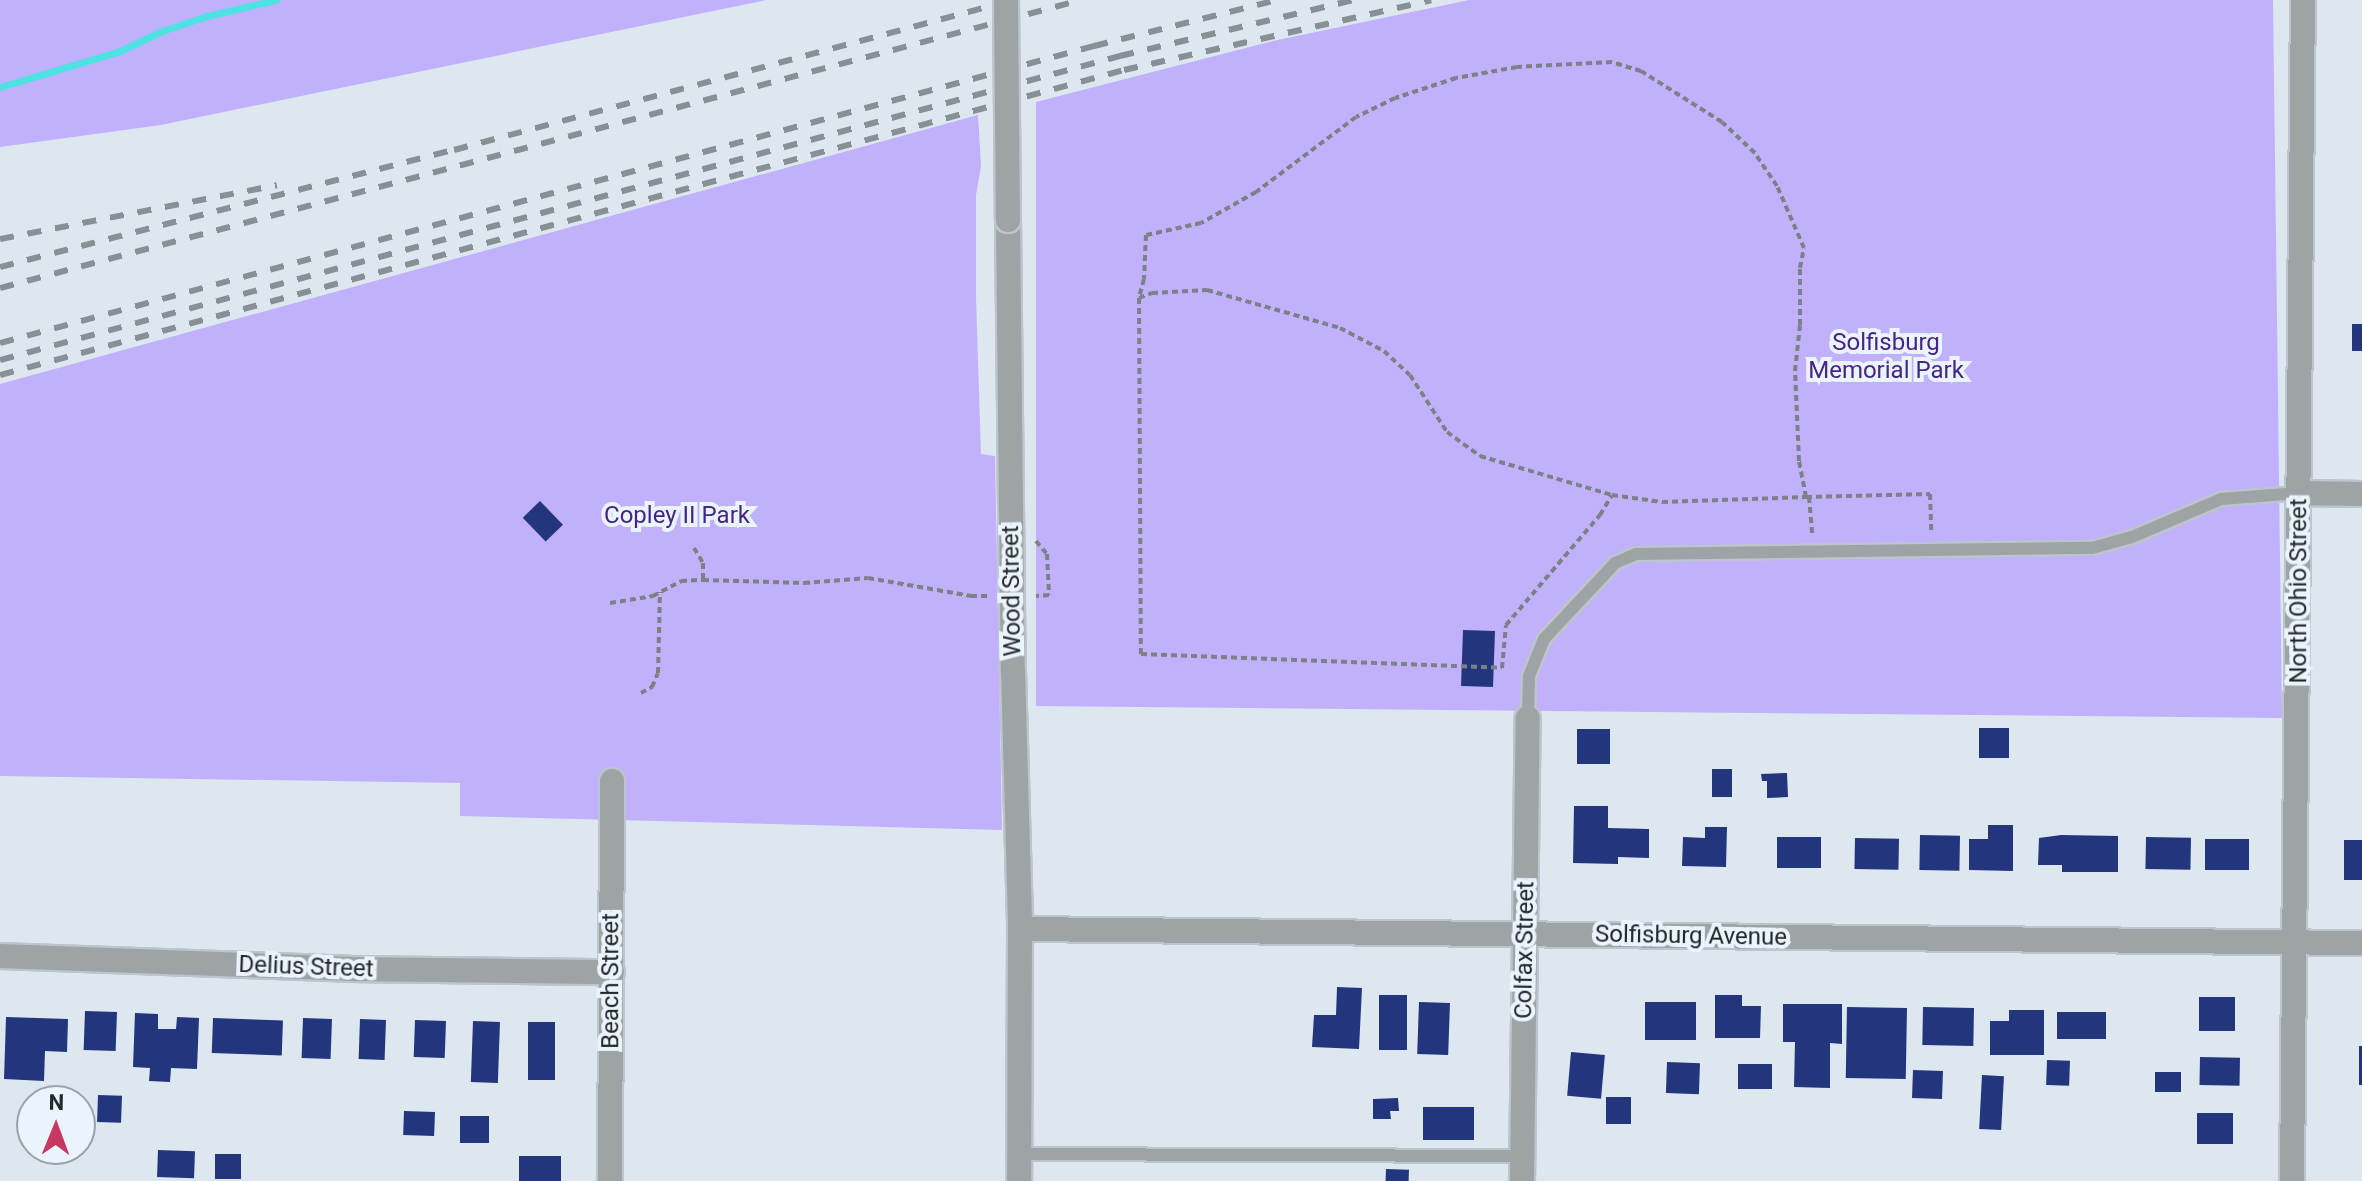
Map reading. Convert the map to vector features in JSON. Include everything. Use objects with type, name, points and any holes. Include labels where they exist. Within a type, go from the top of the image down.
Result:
[{"type":"street","name":"Wood Street","points":[[1006,0],[1020,929],[1019,1181]]},
{"type":"street","name":"North Ohio Street","points":[[2292,1181],[2303,0]]},
{"type":"street","points":[[2299,493],[2362,494]]},
{"type":"street","name":"Colfax Street","points":[[1522,1181],[1528,718]]},
{"type":"street","name":"Beach Street","points":[[610,1181],[612,781]]},
{"type":"street","name":"Solfisburg Avenue","points":[[1020,929],[2362,943]]},
{"type":"street","name":"Delius Street","points":[[0,956],[333,969],[612,972]]},
{"type":"lane","points":[[1528,718],[1529,676],[1544,639],[1615,563],[1636,554],[2092,548],[2132,537],[2221,499],[2299,493]]},
{"type":"lane","points":[[1019,1154],[1523,1156]]},
{"type":"path","points":[[1612,495],[1600,515],[1506,625],[1502,668],[1141,654],[1139,298],[1144,279],[1146,235],[1201,223],[1256,192],[1356,117],[1395,98],[1456,78],[1517,67],[1612,62],[1641,71],[1671,87],[1722,122],[1744,143],[1777,186],[1804,248],[1800,268],[1800,325],[1795,371],[1799,461],[1808,497],[1813,553]]},
{"type":"path","points":[[1139,298],[1207,290],[1340,328],[1384,351],[1410,375],[1447,432],[1480,456],[1612,495],[1662,502],[1930,494],[1931,552]]},
{"type":"path","points":[[1027,596],[1049,595],[1047,554],[1035,540]]},
{"type":"path","points":[[694,548],[703,563],[703,580]]},
{"type":"path","points":[[610,603],[660,592],[681,581],[703,580],[804,583],[868,578],[971,596],[995,596]]},
{"type":"path","points":[[641,693],[652,687],[658,673],[660,592]]},
{"type":"green space","points":[[0,0],[766,0],[161,125],[0,147]]},
{"type":"green space","name":"Solfisburg Memorial Park","points":[[1469,0],[2273,0],[2282,718],[1036,706],[1036,102],[1273,41]]},
{"type":"green space","name":"Copley II Park","points":[[978,115],[981,166],[976,195],[976,298],[981,454],[995,456],[1002,830],[460,816],[460,783],[0,776],[0,384]]},
{"type":"building","points":[[2352,324],[2362,324],[2362,351],[2352,351]]},
{"type":"building","points":[[540,501],[563,525],[546,541],[523,518]]},
{"type":"building","points":[[1463,630],[1495,631],[1493,687],[1461,686]]},
{"type":"building","points":[[1979,728],[2009,728],[2009,758],[1979,758]]},
{"type":"building","points":[[1577,729],[1610,729],[1610,764],[1577,764]]},
{"type":"building","points":[[1712,769],[1732,769],[1732,797],[1712,797]]},
{"type":"building","points":[[1787,773],[1788,797],[1767,798],[1767,781],[1762,781],[1761,774]]},
{"type":"building","points":[[1574,806],[1608,806],[1608,828],[1649,829],[1649,858],[1618,857],[1618,864],[1573,863]]},
{"type":"building","points":[[1988,825],[2013,825],[2013,871],[1969,870],[1969,839],[1988,839]]},
{"type":"building","points":[[1705,827],[1727,827],[1726,867],[1682,866],[1683,837],[1705,838]]},
{"type":"building","points":[[1920,835],[1960,836],[1959,871],[1919,870]]},
{"type":"building","points":[[2061,835],[2118,836],[2118,872],[2062,872],[2062,865],[2038,865],[2039,838]]},
{"type":"building","points":[[1777,837],[1821,837],[1821,868],[1777,868]]},
{"type":"building","points":[[2146,837],[2191,838],[2190,870],[2145,869]]},
{"type":"building","points":[[1855,838],[1899,839],[1898,870],[1854,869]]},
{"type":"building","points":[[2205,839],[2249,839],[2249,870],[2205,870]]},
{"type":"building","points":[[2344,840],[2362,840],[2362,880],[2344,880]]},
{"type":"building","points":[[1337,987],[1362,988],[1359,1049],[1312,1047],[1314,1015],[1336,1015]]},
{"type":"building","points":[[1379,995],[1407,995],[1407,1050],[1379,1050]]},
{"type":"building","points":[[1715,995],[1742,995],[1742,1006],[1761,1006],[1760,1038],[1715,1038]]},
{"type":"building","points":[[2199,997],[2235,997],[2235,1031],[2199,1031]]},
{"type":"building","points":[[1419,1002],[1450,1003],[1448,1055],[1417,1054]]},
{"type":"building","points":[[1645,1002],[1696,1002],[1696,1040],[1645,1040]]},
{"type":"building","points":[[1783,1004],[1842,1004],[1842,1044],[1830,1043],[1830,1088],[1794,1087],[1795,1042],[1783,1042]]},
{"type":"building","points":[[1847,1007],[1907,1008],[1906,1079],[1846,1078]]},
{"type":"building","points":[[1923,1007],[1974,1008],[1973,1046],[1922,1045]]},
{"type":"building","points":[[2009,1010],[2044,1010],[2044,1055],[1990,1055],[1990,1021],[2009,1021]]},
{"type":"building","points":[[85,1011],[117,1012],[116,1051],[84,1050]]},
{"type":"building","points":[[2057,1012],[2106,1012],[2106,1039],[2057,1039]]},
{"type":"building","points":[[135,1013],[158,1014],[158,1029],[176,1029],[177,1017],[199,1018],[197,1069],[171,1068],[170,1082],[149,1081],[150,1068],[133,1067]]},
{"type":"building","points":[[6,1017],[68,1019],[67,1052],[45,1051],[44,1081],[4,1079]]},
{"type":"building","points":[[213,1018],[283,1020],[282,1055],[212,1053]]},
{"type":"building","points":[[303,1018],[332,1019],[331,1059],[302,1058]]},
{"type":"building","points":[[360,1019],[386,1020],[385,1060],[359,1059]]},
{"type":"building","points":[[415,1020],[446,1021],[445,1058],[414,1057]]},
{"type":"building","points":[[473,1021],[500,1022],[498,1083],[471,1082]]},
{"type":"building","points":[[528,1022],[555,1022],[555,1080],[528,1080]]},
{"type":"building","points":[[2359,1046],[2362,1046],[2362,1085],[2359,1085]]},
{"type":"building","points":[[1571,1052],[1605,1055],[1601,1099],[1567,1096]]},
{"type":"building","points":[[2200,1057],[2240,1058],[2240,1086],[2200,1085]]},
{"type":"building","points":[[2047,1060],[2070,1061],[2069,1086],[2046,1085]]},
{"type":"building","points":[[1667,1062],[1700,1063],[1699,1094],[1666,1093]]},
{"type":"building","points":[[1738,1064],[1772,1064],[1772,1089],[1738,1089]]},
{"type":"building","points":[[1913,1070],[1943,1071],[1942,1099],[1912,1098]]},
{"type":"building","points":[[2155,1072],[2181,1072],[2181,1092],[2155,1092]]},
{"type":"building","points":[[1982,1075],[2004,1076],[2001,1130],[1979,1129]]},
{"type":"building","points":[[98,1095],[122,1096],[121,1123],[97,1122]]},
{"type":"building","points":[[1606,1097],[1631,1097],[1631,1124],[1606,1124]]},
{"type":"building","points":[[1398,1098],[1399,1111],[1390,1111],[1391,1119],[1373,1119],[1373,1099]]},
{"type":"building","points":[[1423,1107],[1474,1107],[1474,1140],[1423,1140]]},
{"type":"building","points":[[404,1111],[435,1112],[434,1136],[403,1135]]},
{"type":"building","points":[[2197,1113],[2233,1113],[2233,1144],[2197,1144]]},
{"type":"building","points":[[460,1116],[489,1116],[489,1143],[460,1143]]},
{"type":"building","points":[[158,1150],[195,1151],[194,1178],[157,1177]]},
{"type":"building","points":[[215,1154],[241,1154],[241,1179],[215,1179]]},
{"type":"building","points":[[519,1156],[561,1156],[561,1181],[519,1181]]},
{"type":"building","points":[[1386,1169],[1409,1170],[1409,1181],[1386,1181]]},
{"type":"waterway","points":[[0,87],[120,51],[162,31],[207,16],[276,0]]},
{"type":"railway","points":[[0,267],[454,150],[1013,0]]},
{"type":"railway","points":[[0,288],[1081,0]]},
{"type":"railway","points":[[0,343],[1094,46],[1277,0]]},
{"type":"railway","points":[[0,360],[1120,56],[1354,0]]},
{"type":"railway","points":[[0,375],[1124,70],[1431,0]]},
{"type":"railway","points":[[0,239],[277,185]]}]
